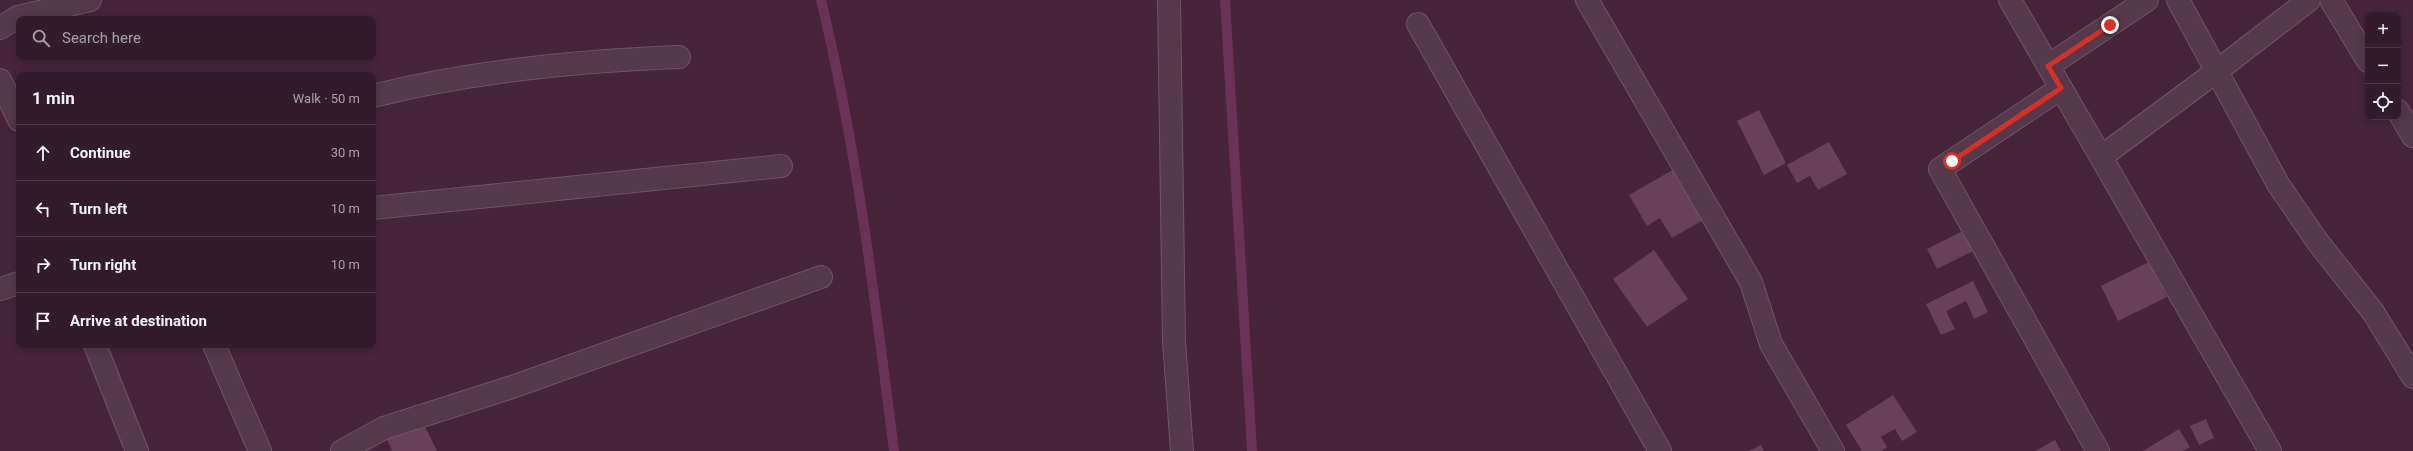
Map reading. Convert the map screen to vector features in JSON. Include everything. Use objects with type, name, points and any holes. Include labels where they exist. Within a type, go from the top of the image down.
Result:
[{"type":"street","points":[[22,16],[90,0]]},
{"type":"street","points":[[1169,0],[1174,341],[1182,451]]},
{"type":"street","points":[[1587,0],[1750,282],[1771,344],[1833,451]]},
{"type":"street","points":[[2010,0],[2270,451]]},
{"type":"street","points":[[2048,66],[2147,0]]},
{"type":"street","points":[[2178,0],[2278,184],[2317,241],[2373,312],[2413,377]]},
{"type":"street","points":[[2101,157],[2217,71],[2309,0]]},
{"type":"street","points":[[2331,0],[2365,56]]},
{"type":"street","points":[[0,28],[16,18]]},
{"type":"street","points":[[1418,24],[1660,451]]},
{"type":"street","points":[[376,95],[434,81],[581,62],[679,57]]},
{"type":"street","points":[[0,80],[16,114]]},
{"type":"street","points":[[2061,88],[1940,169],[2098,451]]},
{"type":"street","points":[[2401,116],[2413,136]]},
{"type":"street","points":[[376,208],[781,166]]},
{"type":"street","points":[[342,451],[384,428],[512,387],[821,277]]},
{"type":"street","points":[[0,289],[16,284]]},
{"type":"street","points":[[95,348],[137,451]]},
{"type":"street","points":[[215,348],[260,451]]},
{"type":"building","points":[[1759,110],[1786,163],[1764,175],[1737,121]]},
{"type":"building","points":[[1829,142],[1847,174],[1818,190],[1810,176],[1797,183],[1787,165]]},
{"type":"building","points":[[1674,169],[1705,219],[1672,238],[1660,218],[1647,226],[1629,195]]},
{"type":"building","points":[[1965,230],[1975,250],[1937,269],[1927,249]]},
{"type":"building","points":[[1654,250],[1688,299],[1647,327],[1613,279]]},
{"type":"building","points":[[2149,262],[2167,297],[2118,321],[2101,286]]},
{"type":"building","points":[[1973,281],[1988,312],[1974,319],[1966,301],[1946,311],[1955,329],[1941,335],[1926,304]]},
{"type":"building","points":[[1893,395],[1917,432],[1902,441],[1895,429],[1881,437],[1887,447],[1882,451],[1862,451],[1846,425]]},
{"type":"building","points":[[2206,419],[2214,438],[2199,445],[2190,426]]},
{"type":"building","points":[[422,420],[437,451],[392,451],[386,437]]},
{"type":"building","points":[[2179,429],[2190,447],[2183,451],[2143,451]]},
{"type":"building","points":[[2055,440],[2061,451],[2035,451]]},
{"type":"building","points":[[1761,445],[1764,451],[1749,451]]},
{"type":"waterway","points":[[821,0],[834,56],[855,168],[872,281],[894,451]]},
{"type":"waterway","points":[[1225,0],[1252,451]]},
{"type":"route","points":[[1952,161],[2061,88],[2048,66],[2110,25]]}]
